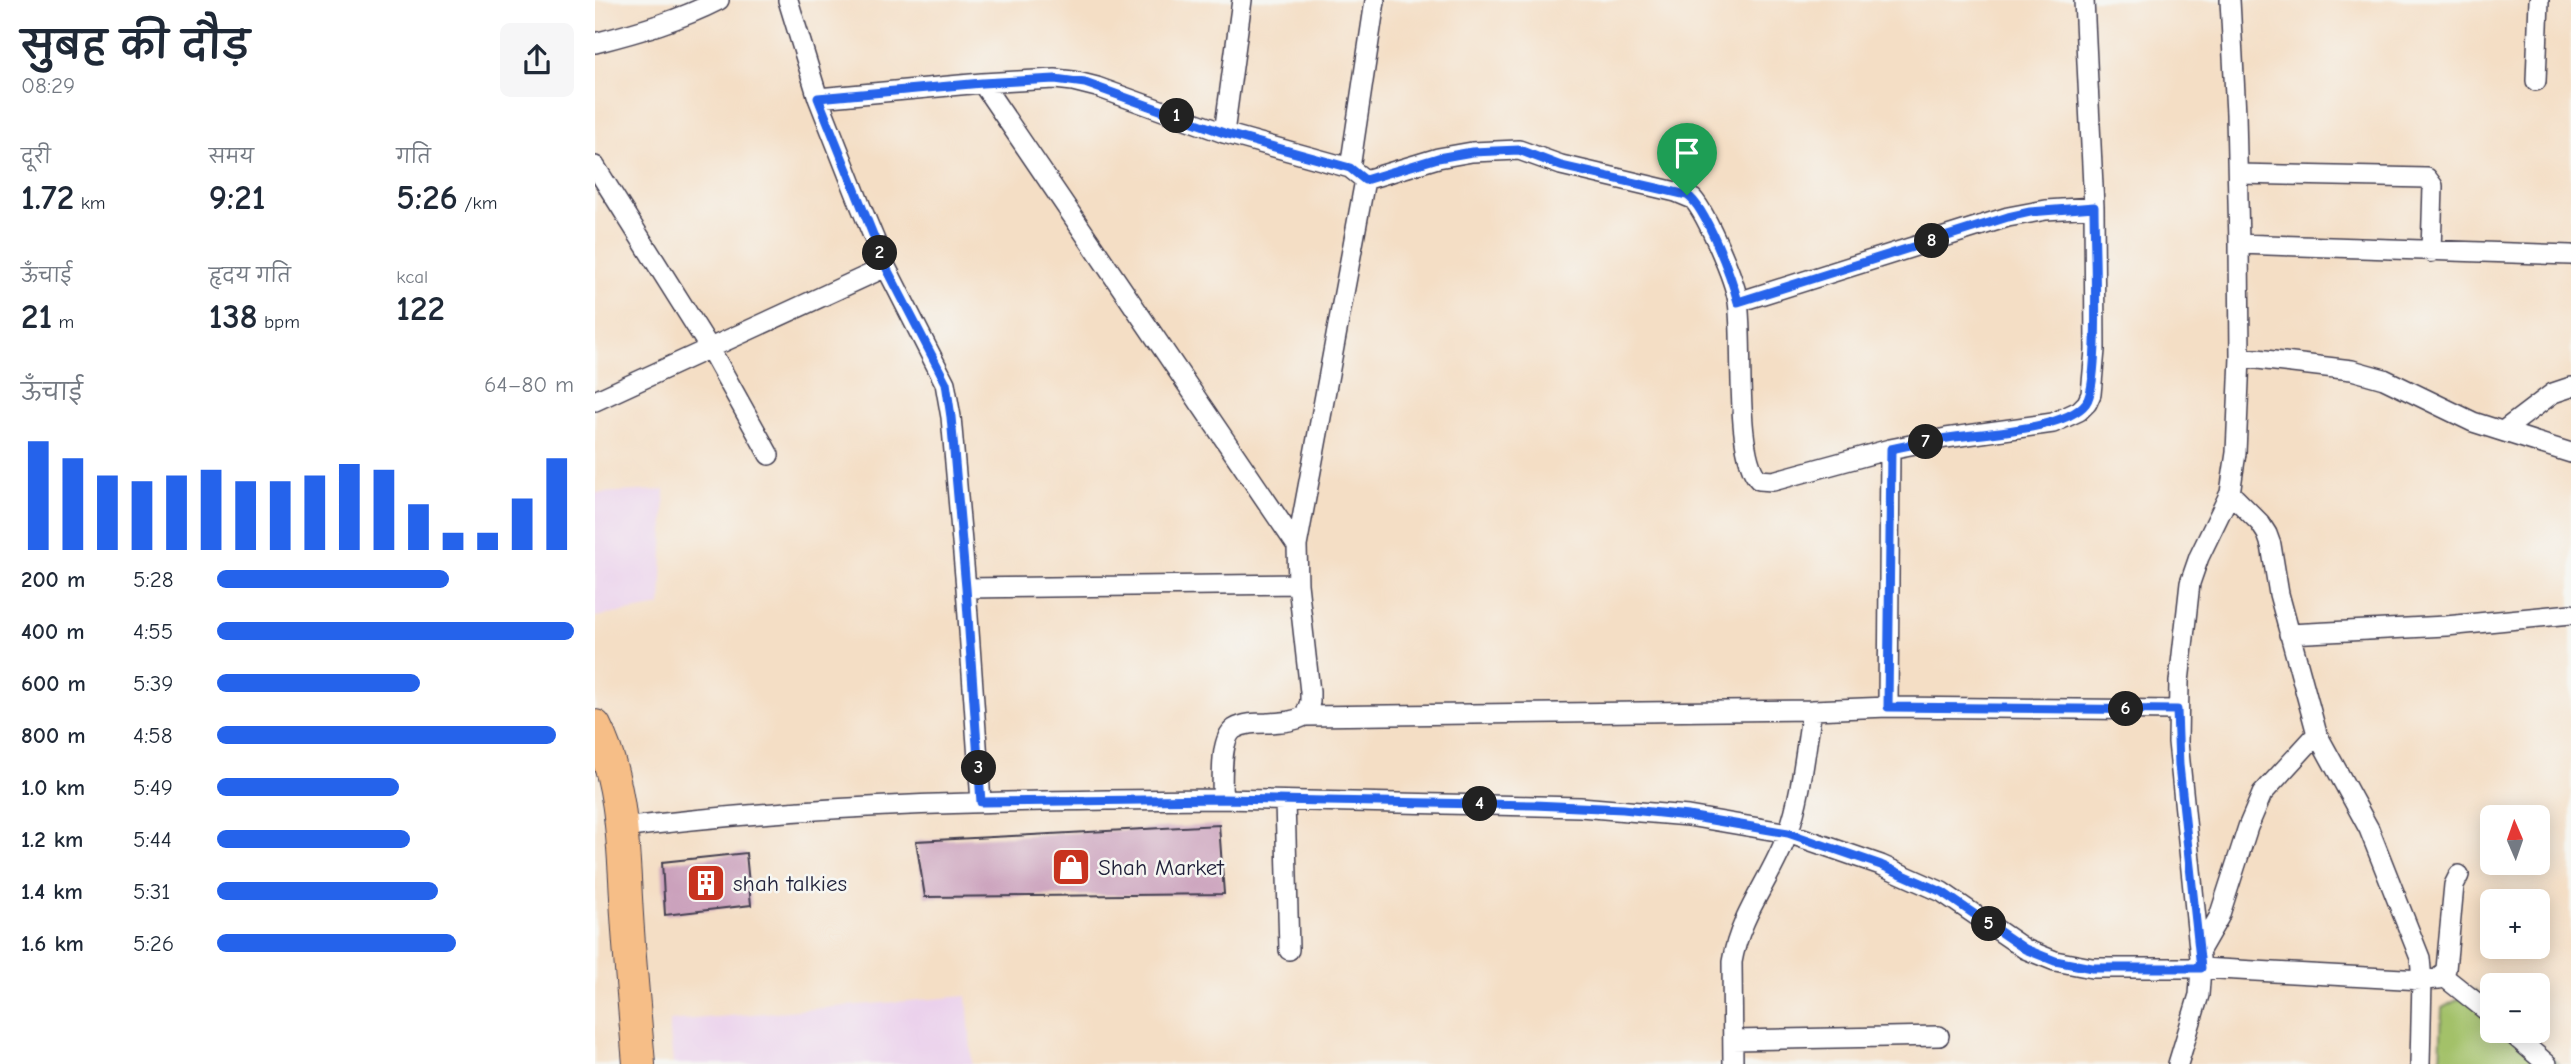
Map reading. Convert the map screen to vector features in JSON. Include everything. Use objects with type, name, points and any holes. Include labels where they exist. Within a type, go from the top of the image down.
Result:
[{"type":"highway","points":[[595,726],[601,737],[614,782],[621,828],[639,1064]]},
{"type":"highway","points":[[595,799],[601,830],[621,1064]]},
{"type":"street","points":[[595,43],[638,32],[700,10],[719,0]]},
{"type":"street","points":[[788,0],[818,98],[886,267],[946,383],[966,588],[981,802]]},
{"type":"street","points":[[1224,133],[1242,0]]},
{"type":"street","points":[[818,98],[1055,79],[1085,83],[1224,133],[1358,174],[1472,152],[1519,150],[1561,166],[1687,195],[1696,203],[1725,263],[1738,302],[1743,429],[1751,471],[1759,481],[1773,481],[1891,449],[1946,438],[2053,423],[2079,411],[2087,403],[2091,394],[2095,349],[2094,207],[2084,0]]},
{"type":"street","points":[[2178,1064],[2199,995],[2201,959],[2179,765],[2177,710],[2185,607],[2199,557],[2230,493],[2236,453],[2240,357],[2239,244],[2230,0]]},
{"type":"street","points":[[2536,81],[2539,0]]},
{"type":"street","points":[[1305,716],[1310,692],[1298,584],[1297,546],[1358,174],[1375,1]]},
{"type":"street","points":[[982,83],[1297,546]]},
{"type":"street","points":[[595,166],[709,347],[769,455]]},
{"type":"street","points":[[2238,174],[2427,178],[2433,186],[2431,252]]},
{"type":"street","points":[[1738,302],[2008,217],[2030,212],[2094,207]]},
{"type":"street","points":[[2239,244],[2571,256]]},
{"type":"street","points":[[595,401],[886,267]]},
{"type":"street","points":[[2240,357],[2369,374],[2473,422],[2571,453]]},
{"type":"street","points":[[2503,431],[2553,393],[2571,387]]},
{"type":"street","points":[[1888,707],[1891,449]]},
{"type":"street","points":[[2230,493],[2260,523],[2267,534],[2279,594],[2317,734],[2369,829],[2420,958],[2420,1064]]},
{"type":"street","points":[[966,588],[1298,584]]},
{"type":"street","points":[[2289,634],[2446,626],[2571,614]]},
{"type":"street","points":[[1222,799],[1224,749],[1229,734],[1248,724],[1296,721],[1305,716],[1888,707],[2177,710]]},
{"type":"street","points":[[1733,1064],[1732,962],[1735,947],[1745,918],[1788,833],[1802,775],[1812,710]]},
{"type":"street","points":[[2201,959],[2219,917],[2248,827],[2262,794],[2290,760],[2317,734]]},
{"type":"street","points":[[621,828],[825,809],[981,802],[1222,799],[1612,808],[1688,816],[1788,833],[1881,865],[1957,901],[2025,949],[2055,961],[2092,968],[2201,959],[2422,981],[2443,976],[2448,960],[2454,885],[2459,875]]},
{"type":"street","points":[[1285,801],[1289,950]]},
{"type":"street","points":[[2443,976],[2480,1006]]},
{"type":"street","points":[[1733,1040],[1939,1036]]},
{"type":"street","points":[[2523,1043],[2547,1064]]},
{"type":"shaded area","points":[[665,490],[661,606],[595,617],[595,493]]},
{"type":"shaded area","points":[[967,996],[972,1064],[673,1064],[669,1021]]},
{"type":"green space","points":[[2475,990],[2480,994],[2480,1043],[2535,1043],[2559,1064],[2440,1064],[2442,1008]]},
{"type":"building","name":"Shah Market","points":[[1219,825],[1224,894],[925,897],[916,841]]},
{"type":"building","name":"shah talkies","points":[[746,853],[751,905],[665,915],[662,862]]},
{"type":"place","name":"Shah Market","points":[[1071,867]]},
{"type":"place","name":"shah talkies","points":[[706,883]]},
{"type":"route","points":[[1055,79],[1073,81],[1097,87],[1224,133],[1350,168],[1365,180],[1438,158],[1472,152],[1519,150],[1561,166],[1687,195],[1696,203],[1725,263],[1738,302],[2008,217],[2046,210],[2094,207],[2095,349],[2091,394],[2087,403],[2079,411],[2053,423],[1946,438],[1891,449],[1888,707],[2177,710],[2179,765],[2201,968],[2092,968],[2055,961],[2025,949],[1942,892],[1881,865],[1788,833],[1688,816],[1623,809],[1534,805],[1222,799],[981,802],[966,588],[946,383],[886,267],[818,98],[982,83],[1055,79]]}]
